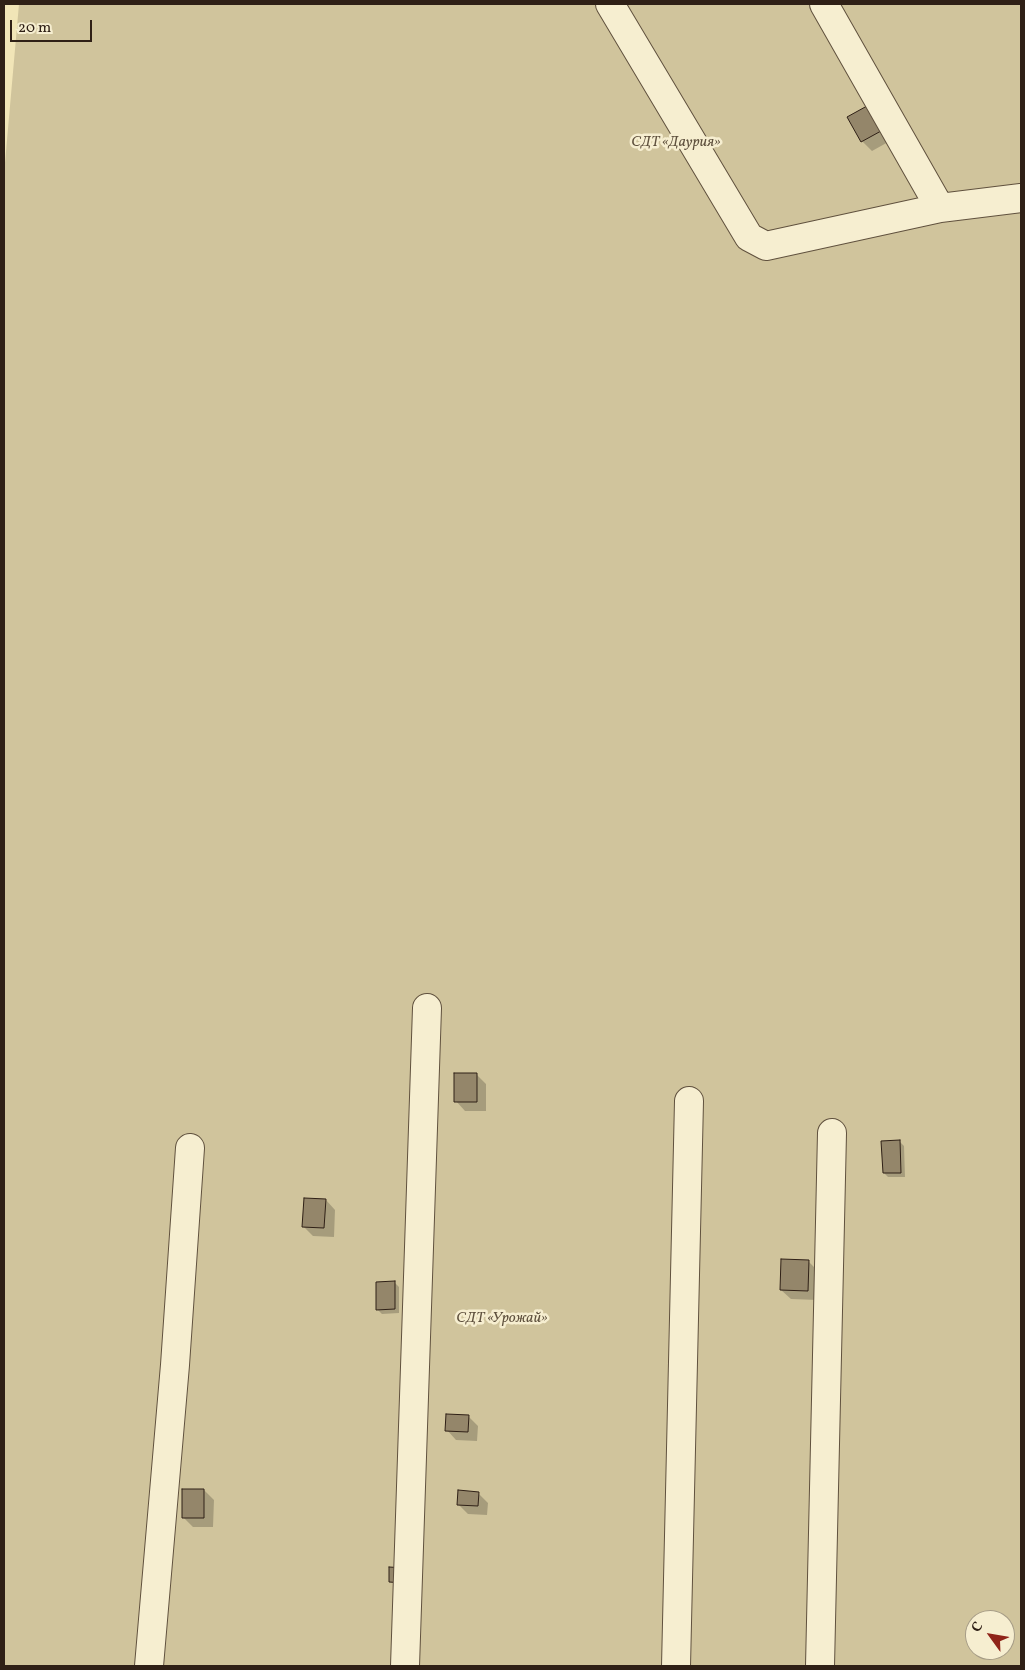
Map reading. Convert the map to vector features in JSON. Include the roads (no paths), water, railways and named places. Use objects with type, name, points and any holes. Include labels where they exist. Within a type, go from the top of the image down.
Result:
[{"type":"lane","points":[[610,4],[749,237],[766,246],[940,208],[1021,198]]},
{"type":"lane","points":[[824,4],[940,208]]},
{"type":"lane","points":[[406,1666],[427,1008]]},
{"type":"lane","points":[[676,1666],[689,1101]]},
{"type":"lane","points":[[820,1666],[832,1133]]},
{"type":"lane","points":[[149,1666],[175,1364],[190,1148]]},
{"type":"park label","name":"СДТ «Даурия»","points":[[676,143]]},
{"type":"park label","name":"СДТ «Урожай»","points":[[502,1319]]}]
